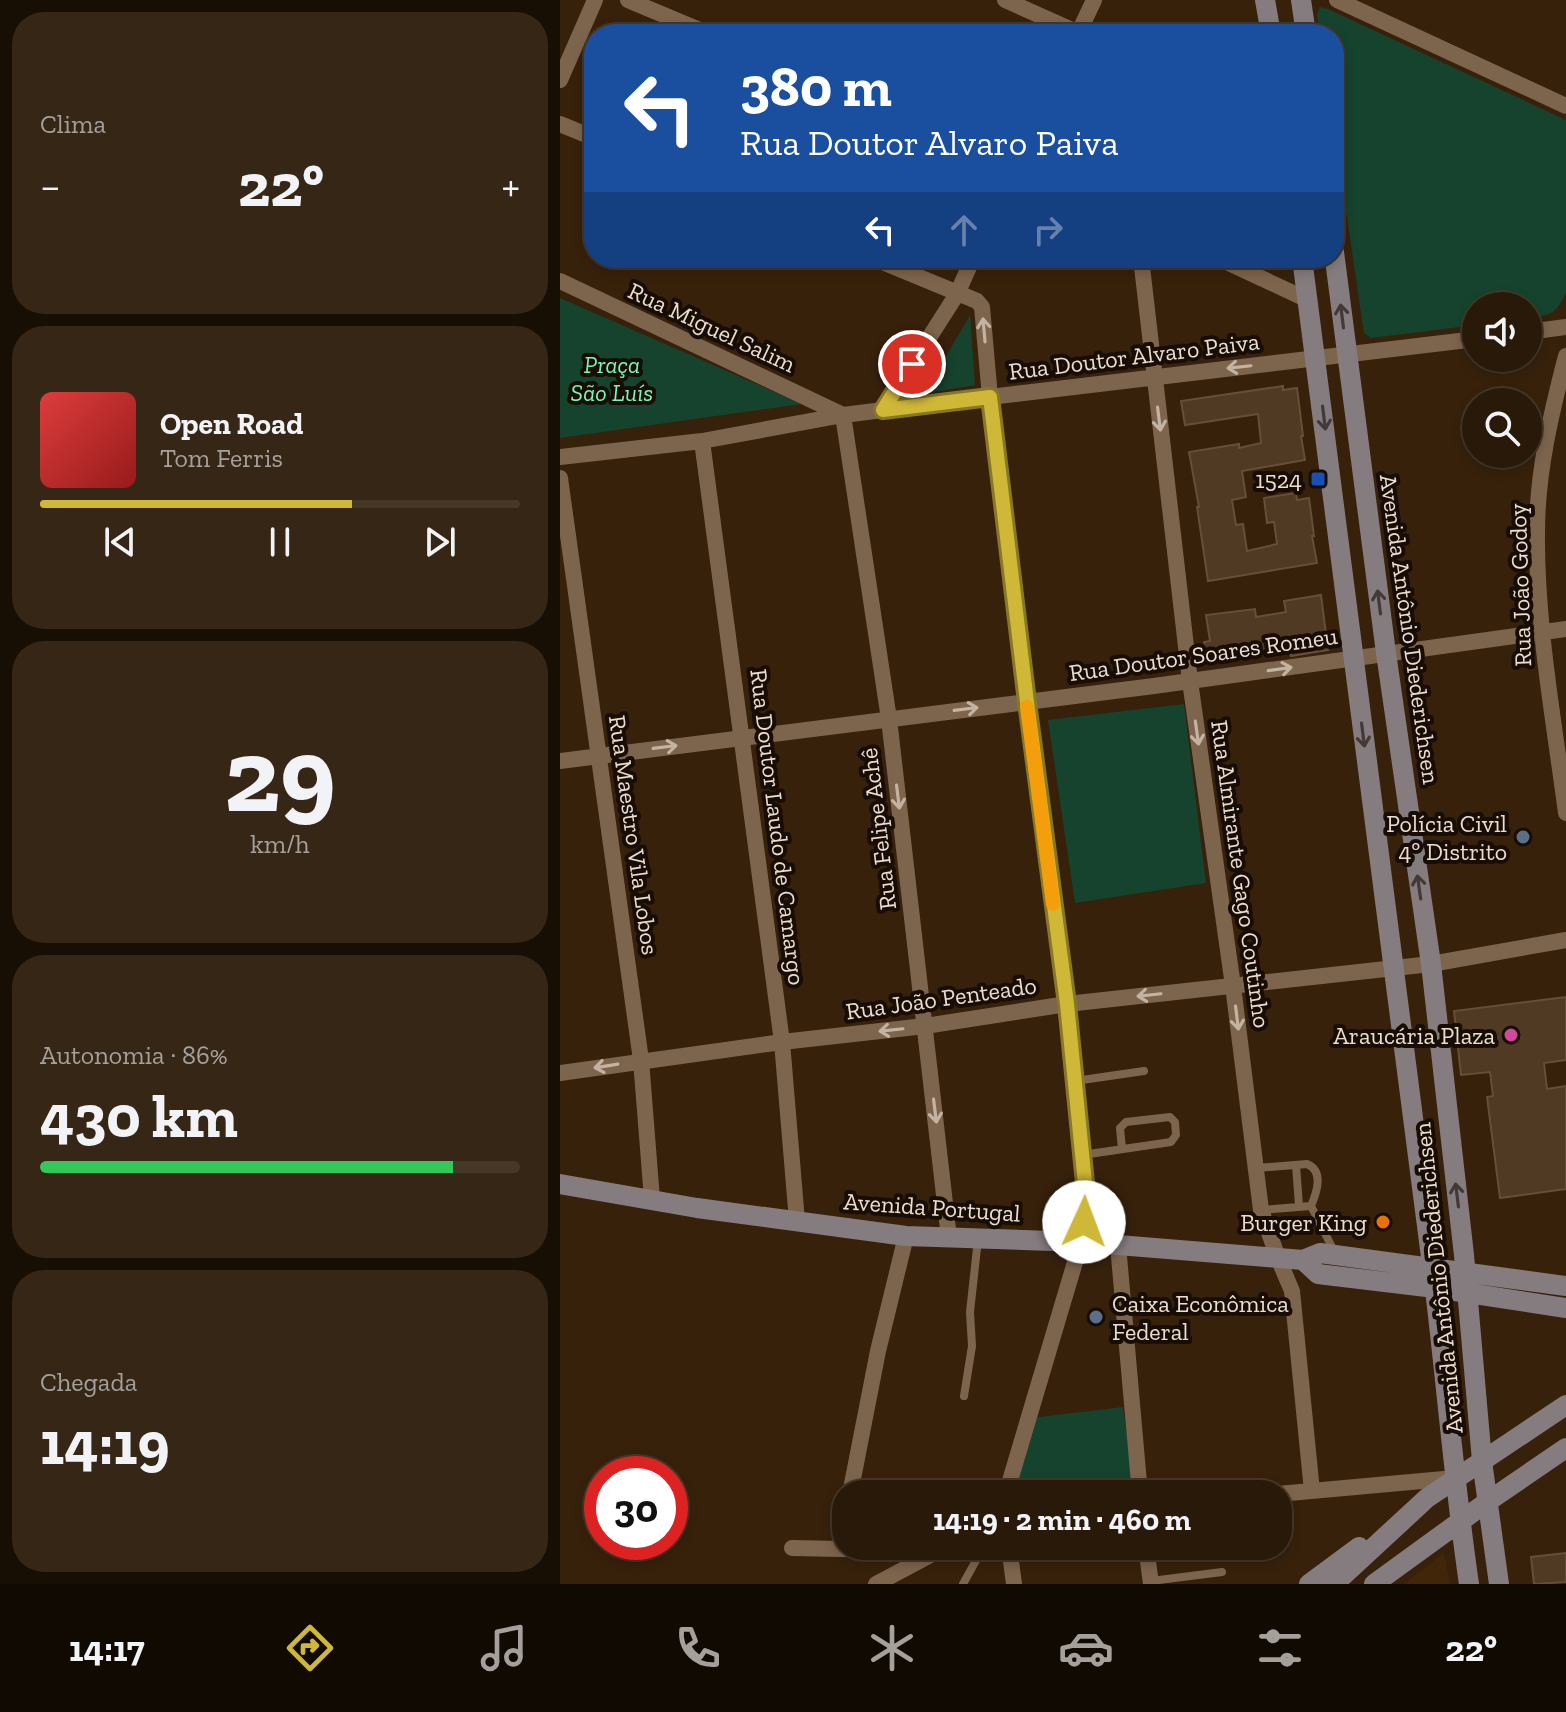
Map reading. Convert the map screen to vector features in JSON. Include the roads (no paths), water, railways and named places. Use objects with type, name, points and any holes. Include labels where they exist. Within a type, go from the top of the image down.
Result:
[{"type":"main road","points":[[1265,0],[1269,24]]},
{"type":"main road","points":[[1301,0],[1305,24]]},
{"type":"main road","name":"Avenida Antônio Diederichsen","points":[[1303,268],[1434,1278],[1469,1584]]},
{"type":"main road","name":"Avenida Antônio Diederichsen","points":[[1336,268],[1386,653],[1431,964],[1482,1461],[1499,1584]]},
{"type":"main road","name":"Avenida Portugal","points":[[560,1184],[697,1208],[906,1236],[1081,1242],[1303,1260],[1320,1253],[1434,1278]]},
{"type":"main road","name":"Avenida Portugal","points":[[1303,1260],[1318,1274],[1566,1286]]},
{"type":"main road","name":"Avenida Portugal","points":[[1466,1282],[1566,1308]]},
{"type":"main road","points":[[1309,1584],[1427,1498],[1566,1405]]},
{"type":"main road","points":[[1374,1584],[1566,1448]]},
{"type":"main road","points":[[1334,1584],[1427,1498]]},
{"type":"street","points":[[584,24],[595,0]]},
{"type":"street","points":[[628,0],[685,24]]},
{"type":"street","points":[[1005,0],[1057,24]]},
{"type":"street","points":[[1083,24],[1094,0]]},
{"type":"street","points":[[1337,0],[1566,106]]},
{"type":"street","points":[[560,80],[584,25]]},
{"type":"street","points":[[560,124],[584,134]]},
{"type":"street","points":[[896,268],[977,301],[982,307],[1027,702],[1067,1004],[1087,1203],[1081,1242],[1010,1480]]},
{"type":"street","points":[[883,410],[957,294],[969,268]]},
{"type":"street","name":"Rua Almirante Gago Coutinho","points":[[1142,268],[1190,681],[1255,1168],[1261,1210],[1292,1291],[1312,1491]]},
{"type":"street","points":[[1239,268],[1308,300]]},
{"type":"street","name":"Rua Miguel Salim","points":[[560,281],[843,415]]},
{"type":"street","points":[[1542,330],[1566,327]]},
{"type":"street","name":"Rua Doutor Alvaro Paiva","points":[[560,457],[702,441],[843,415],[1462,341]]},
{"type":"street","name":"Rua João Godoy","points":[[1566,356],[1551,412],[1541,471],[1537,532],[1542,632],[1566,813]]},
{"type":"street","name":"Rua Felipe Achê","points":[[843,415],[889,719],[949,1238]]},
{"type":"street","name":"Rua Doutor Laudo de Camargo","points":[[702,441],[782,1042],[797,1221]]},
{"type":"street","name":"Rua Maestro Vila Lobos","points":[[560,478],[641,1060],[652,1199]]},
{"type":"street","name":"Rua Doutor Soares Romeu","points":[[560,761],[1190,681],[1566,629]]},
{"type":"street","name":"Rua João Penteado","points":[[560,1073],[641,1060],[925,1026],[1067,1004],[1394,969],[1566,940]]},
{"type":"street","points":[[853,1480],[878,1351],[906,1236]]},
{"type":"street","points":[[1118,1245],[1139,1480]]},
{"type":"street","points":[[1292,1493],[1457,1478]]},
{"type":"street","points":[[792,1548],[832,1548]]},
{"type":"street","points":[[876,1584],[922,1560]]},
{"type":"street","points":[[1011,1560],[1014,1584]]},
{"type":"street","points":[[1148,1560],[1151,1583]]},
{"type":"lane","points":[[1074,1081],[1144,1071]]},
{"type":"lane","points":[[1082,1155],[1171,1142],[1176,1135],[1175,1122],[1170,1117],[1126,1122],[1120,1128],[1122,1149]]},
{"type":"lane","points":[[1296,1165],[1299,1206]]},
{"type":"lane","points":[[1255,1168],[1313,1166],[1317,1170],[1317,1193],[1311,1206]]},
{"type":"lane","points":[[1261,1210],[1311,1206]]},
{"type":"lane","points":[[1311,1206],[1337,1255]]},
{"type":"lane","points":[[964,1396],[972,1346],[970,1312],[978,1238]]},
{"type":"lane","points":[[963,1584],[976,1560]]},
{"type":"lane","points":[[1151,1583],[1222,1572]]},
{"type":"place","name":"1524","points":[[1318,479]]},
{"type":"place","name":"Polícia Civil 4º Distrito","points":[[1523,837]]},
{"type":"place","name":"Araucária Plaza","points":[[1511,1035]]},
{"type":"place","name":"Burger King","points":[[1383,1222]]},
{"type":"place","name":"Caixa Econômica Federal","points":[[1096,1317]]},
{"type":"park label","name":"Praça São Luís","points":[[612,378]]}]
